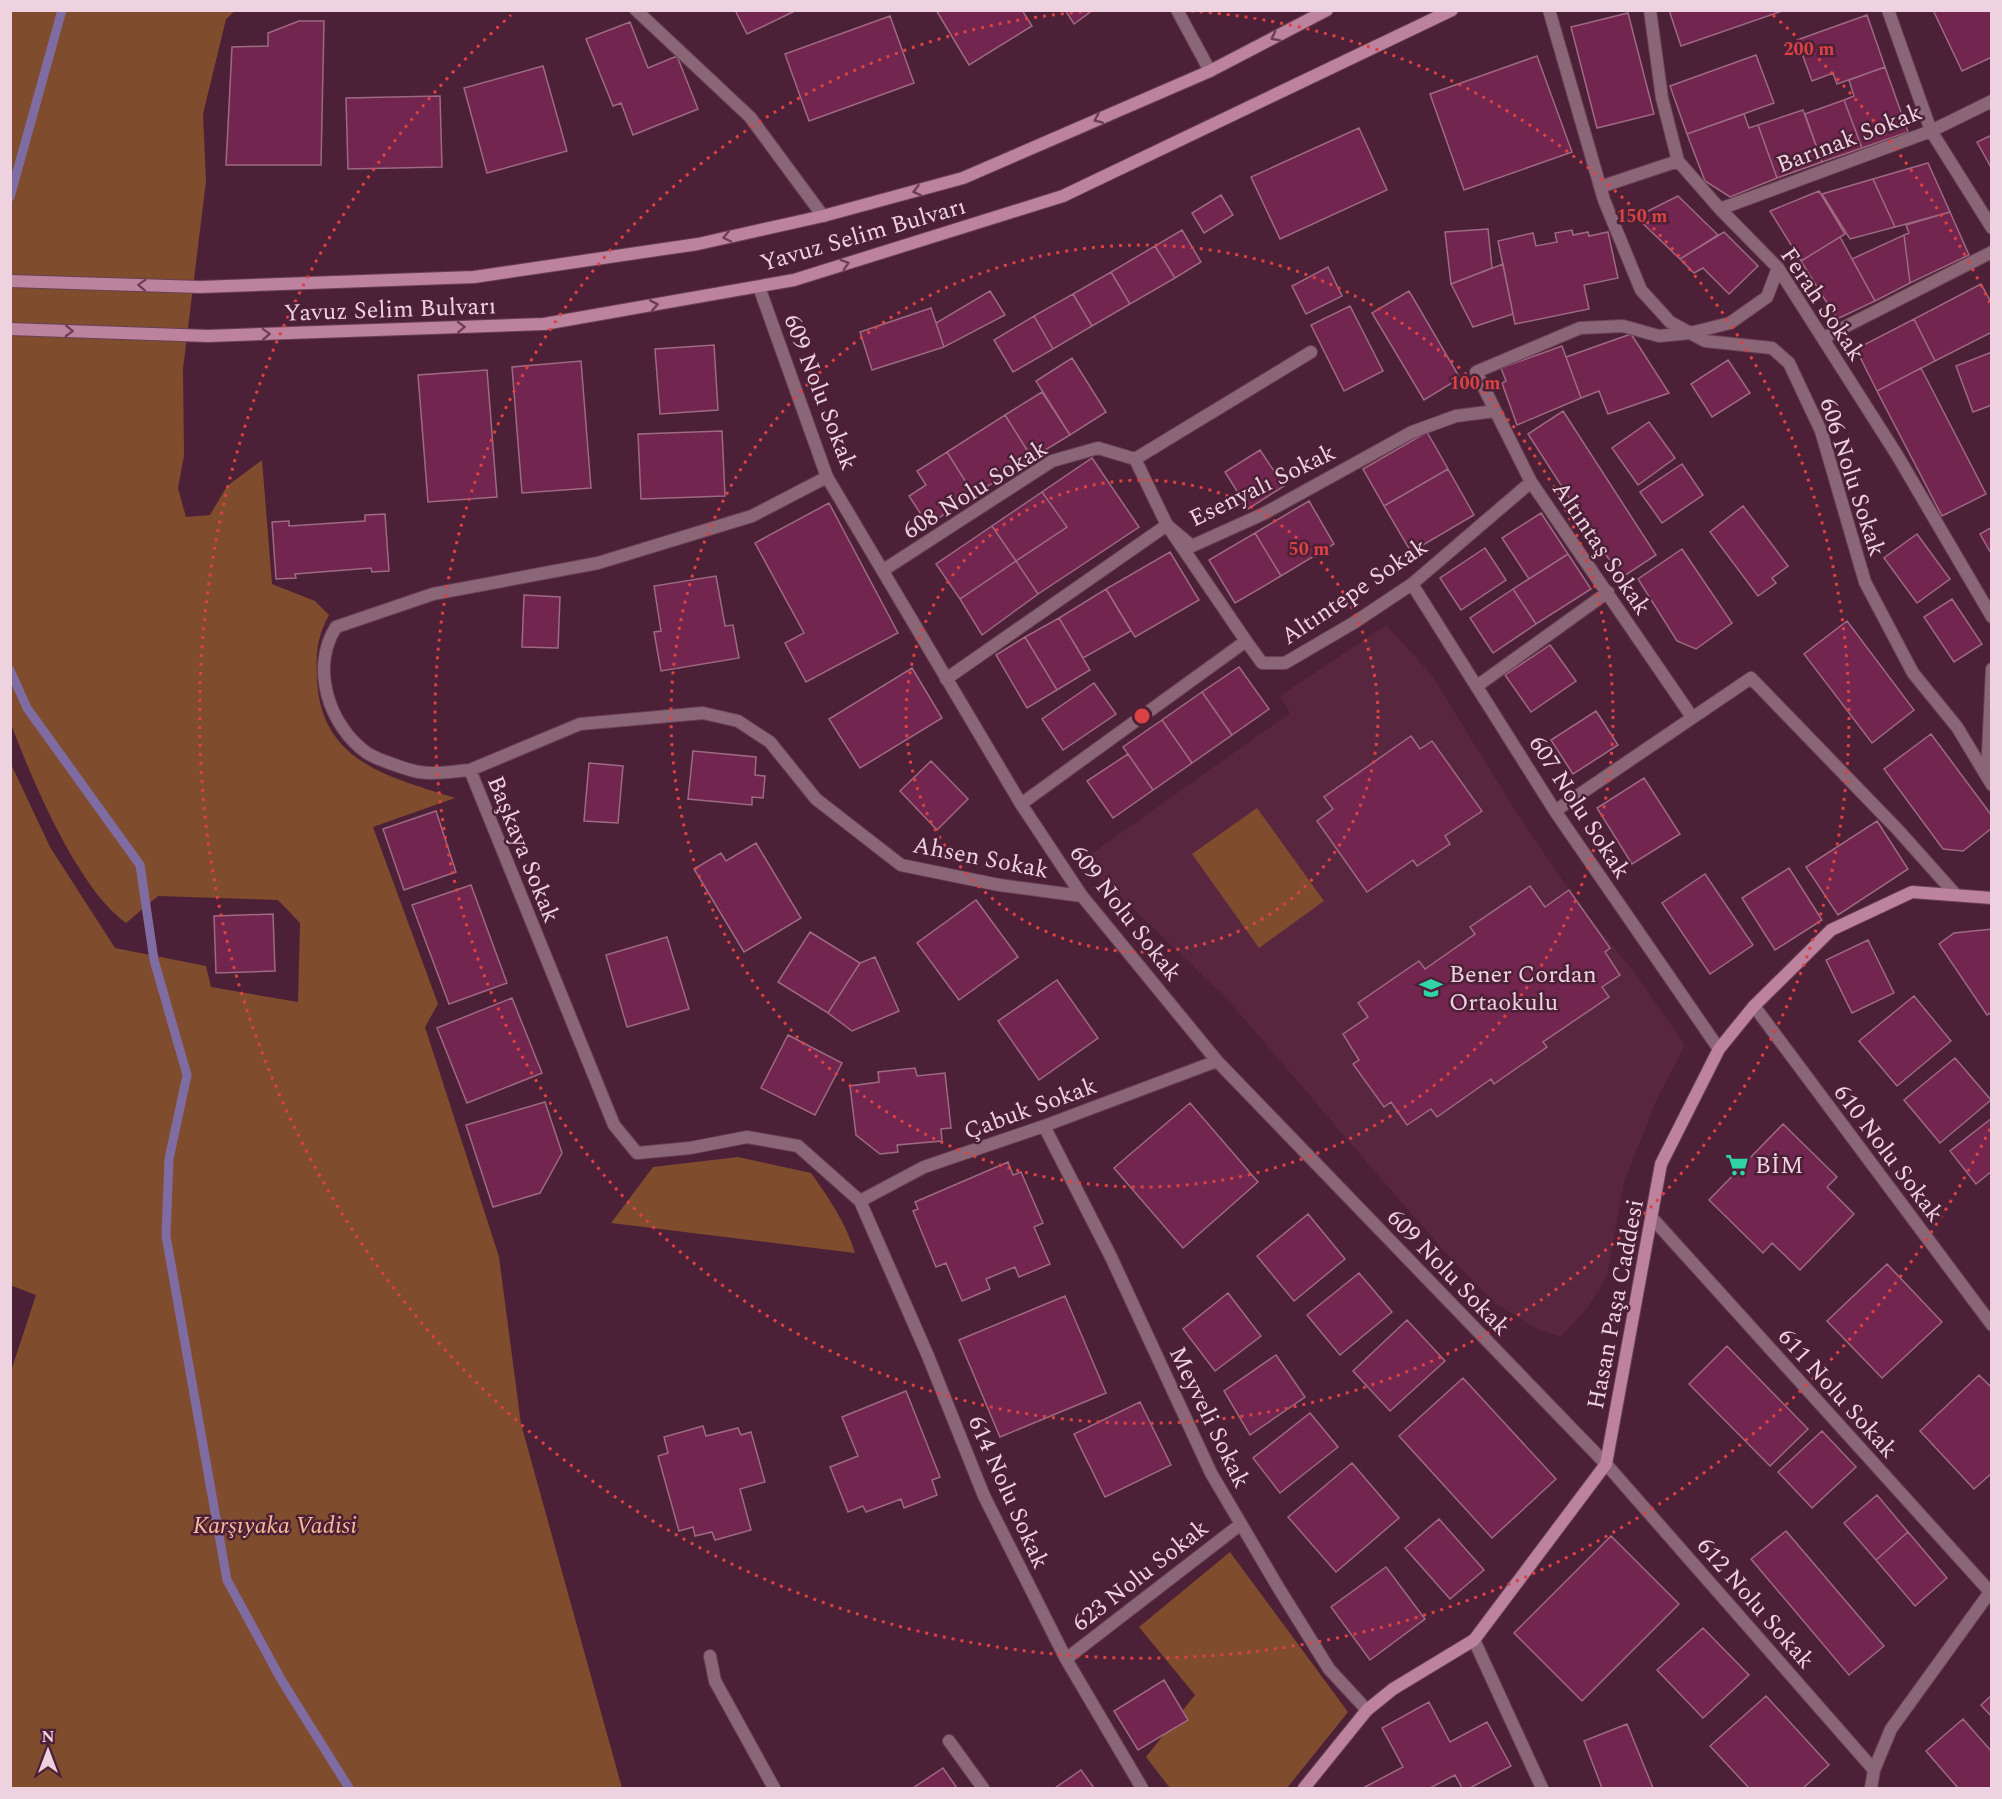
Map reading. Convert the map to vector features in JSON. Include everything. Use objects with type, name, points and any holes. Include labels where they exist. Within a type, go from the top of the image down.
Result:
[{"type":"main road","name":"Yavuz Selim Bulvarı","points":[[10,281],[200,287],[474,277],[698,244],[823,216],[963,178],[1210,71],[1327,10]]},
{"type":"main road","name":"Yavuz Selim Bulvarı","points":[[10,329],[208,336],[544,324],[794,280],[1063,196],[1452,10]]},
{"type":"main road","name":"Hasan Paşa Caddesi","points":[[1306,1787],[1366,1710],[1393,1689],[1474,1640],[1606,1464],[1653,1219],[1661,1164],[1719,1049],[1754,1005],[1831,930],[1912,892],[1992,898]]},
{"type":"street","points":[[636,10],[750,117],[823,216]]},
{"type":"street","points":[[1177,10],[1210,71]]},
{"type":"street","name":"606 Nolu Sokak","points":[[1549,10],[1600,187],[1641,290],[1670,322],[1705,341],[1772,348],[1789,363],[1821,431],[1865,582],[1913,673],[1957,727],[1989,779]]},
{"type":"street","name":"Ferah Sokak","points":[[1650,10],[1662,98],[1678,161],[1778,268],[1897,455],[1992,617]]},
{"type":"street","points":[[1888,10],[1931,130],[1992,228]]},
{"type":"street","name":"Barınak Sokak","points":[[1720,208],[1931,130],[1992,101]]},
{"type":"street","points":[[1600,187],[1678,161]]},
{"type":"street","points":[[1823,338],[1992,252]]},
{"type":"street","name":"Altıntaş Sokak","points":[[1692,717],[1531,482],[1476,372],[1580,328],[1623,326],[1659,336],[1690,333],[1730,323],[1767,297],[1778,268]]},
{"type":"street","name":"609 Nolu Sokak","points":[[759,287],[827,477],[885,569],[946,679],[1021,804],[1082,896],[1217,1061],[1606,1464]]},
{"type":"street","points":[[1246,641],[1167,525],[1135,459],[1311,352]]},
{"type":"street","name":"Esenyalı Sokak","points":[[946,679],[1167,525],[1192,546],[1265,513],[1412,432],[1456,416],[1495,411]]},
{"type":"street","name":"608 Nolu Sokak","points":[[885,569],[1052,461],[1098,448],[1135,459]]},
{"type":"street","name":"Başkaya Sokak","points":[[827,477],[752,516],[598,563],[433,594],[336,627],[327,641],[324,667],[327,703],[345,731],[368,754],[420,772],[470,770],[614,1125],[637,1153],[690,1148],[747,1137],[798,1146],[860,1201]]},
{"type":"street","name":"Altıntepe Sokak","points":[[1021,804],[1246,641],[1262,663],[1285,663],[1355,622],[1412,584],[1531,482]]},
{"type":"street","name":"607 Nolu Sokak","points":[[1412,584],[1555,811],[1719,1049]]},
{"type":"street","points":[[1477,686],[1608,592]]},
{"type":"street","points":[[1989,779],[1992,669]]},
{"type":"street","points":[[1555,811],[1750,678],[1898,830],[1956,895]]},
{"type":"street","name":"Ahsen Sokak","points":[[470,770],[580,724],[703,713],[738,721],[770,742],[816,799],[901,865],[999,885],[1082,896]]},
{"type":"street","name":"610 Nolu Sokak","points":[[1754,1005],[1992,1325]]},
{"type":"street","name":"Çabuk Sokak","points":[[860,1201],[924,1167],[1044,1126],[1217,1061]]},
{"type":"street","name":"Meyveli Sokak","points":[[1044,1126],[1111,1257],[1211,1473],[1329,1669],[1366,1710]]},
{"type":"street","name":"614 Nolu Sokak","points":[[860,1201],[928,1356],[984,1496],[1066,1659],[1142,1788]]},
{"type":"street","name":"611 Nolu Sokak","points":[[1653,1219],[1991,1593]]},
{"type":"street","name":"612 Nolu Sokak","points":[[1606,1464],[1874,1770]]},
{"type":"street","name":"623 Nolu Sokak","points":[[1066,1659],[1241,1524]]},
{"type":"street","points":[[1871,1788],[1874,1770],[1891,1729],[1991,1593]]},
{"type":"street","points":[[1474,1640],[1542,1788]]},
{"type":"street","points":[[710,1656],[715,1681],[774,1788]]},
{"type":"street","points":[[949,1741],[983,1788]]},
{"type":"shaded area","name":"Bener Cordan Ortaokulu","points":[[1386,625],[1431,674],[1516,812],[1578,903],[1636,975],[1685,1045],[1656,1101],[1624,1182],[1607,1276],[1588,1307],[1561,1337],[1537,1329],[1496,1304],[1444,1251],[1230,1002],[1113,889],[1080,862],[1290,713],[1280,696]]},
{"type":"green space","name":"Karşıyaka Vadisi","points":[[11,11],[235,11],[226,19],[203,114],[206,181],[183,369],[184,456],[178,488],[186,517],[210,515],[227,486],[262,460],[272,584],[315,601],[329,615],[319,640],[317,681],[322,709],[332,731],[346,749],[384,773],[455,798],[373,827],[438,1004],[425,1027],[499,1257],[521,1424],[622,1788],[11,1788],[11,1371],[36,1295],[10,1285],[10,762],[50,847],[115,948],[206,966],[211,987],[298,1002],[300,923],[278,900],[158,896],[126,923],[108,907],[74,860],[44,803],[11,724]]},
{"type":"green space","points":[[1257,808],[1324,901],[1259,948],[1192,854]]},
{"type":"green space","points":[[738,1157],[811,1173],[842,1221],[855,1253],[611,1223],[653,1167]]},
{"type":"green space","points":[[1230,1552],[1348,1712],[1287,1788],[1170,1788],[1146,1757],[1195,1695],[1139,1627]]},
{"type":"building","points":[[735,10],[797,10],[747,34]]},
{"type":"building","points":[[936,10],[1022,10],[1032,26],[969,65]]},
{"type":"building","points":[[1065,10],[1093,10],[1074,24]]},
{"type":"building","points":[[1669,10],[1785,10],[1681,46]]},
{"type":"building","points":[[1933,10],[1992,10],[1992,57],[1962,71]]},
{"type":"building","points":[[1628,13],[1654,114],[1597,128],[1571,27]]},
{"type":"building","points":[[1867,15],[1885,67],[1837,84],[1833,73],[1812,81],[1797,40]]},
{"type":"building","points":[[890,16],[914,83],[809,121],[785,54]]},
{"type":"building","points":[[299,21],[324,21],[321,165],[226,165],[232,47],[268,46],[268,33]]},
{"type":"building","points":[[630,22],[648,68],[677,56],[698,109],[633,135],[621,103],[613,106],[586,39]]},
{"type":"building","points":[[1756,55],[1774,103],[1687,134],[1670,86]]},
{"type":"building","points":[[1537,56],[1572,152],[1464,190],[1430,94]]},
{"type":"building","points":[[543,66],[567,151],[487,173],[464,88]]},
{"type":"building","points":[[1885,67],[1908,132],[1862,148],[1844,100],[1854,96],[1849,80]]},
{"type":"building","points":[[440,96],[442,167],[348,169],[346,98]]},
{"type":"building","points":[[1844,100],[1862,148],[1822,162],[1805,114]]},
{"type":"building","points":[[1803,110],[1822,162],[1777,178],[1758,125]]},
{"type":"building","points":[[1744,114],[1749,128],[1758,125],[1777,178],[1730,197],[1705,181],[1687,134]]},
{"type":"building","points":[[1359,128],[1387,190],[1280,239],[1251,177]]},
{"type":"building","points":[[1992,135],[1992,169],[1977,142]]},
{"type":"building","points":[[1928,163],[1950,212],[1895,227],[1873,179]]},
{"type":"building","points":[[1873,179],[1895,227],[1850,239],[1822,194]]},
{"type":"building","points":[[1819,191],[1845,234],[1801,261],[1770,211]]},
{"type":"building","points":[[1221,195],[1233,215],[1204,233],[1192,213]]},
{"type":"building","points":[[1678,196],[1718,235],[1680,259],[1636,217]]},
{"type":"building","points":[[1950,212],[1969,255],[1910,283],[1904,235],[1909,233],[1906,225]]},
{"type":"building","points":[[1488,229],[1492,268],[1451,284],[1445,232]]},
{"type":"building","points":[[1182,230],[1201,262],[1175,278],[1155,246]]},
{"type":"building","points":[[1572,230],[1573,235],[1588,232],[1589,236],[1608,232],[1618,278],[1584,285],[1589,309],[1515,324],[1498,241],[1533,233],[1536,246],[1557,242],[1555,233]]},
{"type":"building","points":[[1724,232],[1758,266],[1729,294],[1703,268],[1694,273],[1680,259]]},
{"type":"building","points":[[1904,235],[1910,283],[1875,301],[1852,259]]},
{"type":"building","points":[[1840,237],[1875,301],[1837,319],[1801,261]]},
{"type":"building","points":[[1155,246],[1175,278],[1130,304],[1111,272]]},
{"type":"building","points":[[1503,264],[1513,314],[1473,327],[1451,284]]},
{"type":"building","points":[[1328,267],[1342,296],[1306,314],[1292,286]]},
{"type":"building","points":[[1111,272],[1130,304],[1092,326],[1073,294]]},
{"type":"building","points":[[1981,284],[1992,304],[1992,332],[1935,361],[1914,319]]},
{"type":"building","points":[[990,291],[1005,315],[944,347],[936,323]]},
{"type":"building","points":[[1409,291],[1460,378],[1424,400],[1372,313]]},
{"type":"building","points":[[1073,294],[1092,326],[1053,349],[1034,316]]},
{"type":"building","points":[[1350,306],[1383,371],[1344,391],[1311,325]]},
{"type":"building","points":[[931,308],[944,347],[872,370],[860,332]]},
{"type":"building","points":[[1034,316],[1053,349],[1013,372],[994,340]]},
{"type":"building","points":[[1914,319],[1935,361],[1877,391],[1856,349]]},
{"type":"building","points":[[1631,334],[1669,393],[1608,414],[1599,391],[1581,398],[1566,357]]},
{"type":"building","points":[[714,345],[718,410],[660,414],[655,349]]},
{"type":"building","points":[[1562,346],[1581,398],[1517,425],[1502,383],[1506,381],[1501,368]]},
{"type":"building","points":[[1992,352],[1992,405],[1973,412],[1956,366]]},
{"type":"building","points":[[1072,358],[1106,412],[1070,435],[1036,381]]},
{"type":"building","points":[[1728,360],[1750,393],[1712,417],[1691,384]]},
{"type":"building","points":[[581,361],[591,488],[522,493],[512,367]]},
{"type":"building","points":[[1921,368],[1986,494],[1942,516],[1877,391]]},
{"type":"building","points":[[487,370],[497,497],[428,502],[418,375]]},
{"type":"building","points":[[1042,392],[1070,435],[1032,458],[1005,415]]},
{"type":"building","points":[[1563,411],[1656,555],[1621,578],[1528,434]]},
{"type":"building","points":[[1005,415],[1032,458],[974,495],[947,452]]},
{"type":"building","points":[[1649,422],[1675,458],[1638,485],[1612,448]]},
{"type":"building","points":[[722,431],[725,496],[641,499],[638,434]]},
{"type":"building","points":[[1427,432],[1448,469],[1384,506],[1363,469]]},
{"type":"building","points":[[1260,450],[1284,486],[1248,509],[1225,472]]},
{"type":"building","points":[[947,452],[974,495],[928,525],[909,496],[926,485],[917,471]]},
{"type":"building","points":[[1092,458],[1139,527],[1038,594],[1016,561],[1067,527],[1042,492]]},
{"type":"building","points":[[1682,464],[1703,495],[1662,523],[1640,492]]},
{"type":"building","points":[[1448,469],[1474,515],[1411,552],[1384,506]]},
{"type":"building","points":[[1042,492],[1067,527],[1016,561],[992,526]]},
{"type":"building","points":[[1309,501],[1334,544],[1281,576],[1255,533]]},
{"type":"building","points":[[829,503],[898,633],[806,682],[785,643],[804,633],[755,543]]},
{"type":"building","points":[[1743,506],[1788,566],[1772,578],[1776,583],[1758,596],[1710,532]]},
{"type":"building","points":[[1541,513],[1568,554],[1529,579],[1502,538]]},
{"type":"building","points":[[385,514],[389,571],[372,572],[371,568],[295,574],[296,578],[276,579],[272,522],[289,521],[289,526],[365,521],[365,515]]},
{"type":"building","points":[[992,526],[1016,561],[960,599],[936,564]]},
{"type":"building","points":[[1992,527],[1992,555],[1980,534]]},
{"type":"building","points":[[1255,533],[1281,576],[1235,603],[1209,560]]},
{"type":"building","points":[[1917,534],[1950,579],[1917,603],[1884,558]]},
{"type":"building","points":[[1485,548],[1506,580],[1461,610],[1440,578]]},
{"type":"building","points":[[1682,549],[1732,623],[1696,649],[1677,641],[1638,579]]},
{"type":"building","points":[[1170,552],[1199,600],[1135,637],[1106,589]]},
{"type":"building","points":[[1568,554],[1591,589],[1536,624],[1513,589]]},
{"type":"building","points":[[1016,561],[1038,594],[982,635],[960,599]]},
{"type":"building","points":[[716,576],[725,626],[733,625],[739,658],[661,671],[654,632],[661,631],[654,586]]},
{"type":"building","points":[[1106,589],[1131,631],[1083,658],[1059,618]]},
{"type":"building","points":[[1513,589],[1536,624],[1493,653],[1470,618]]},
{"type":"building","points":[[524,595],[560,597],[558,648],[522,647]]},
{"type":"building","points":[[1952,599],[1982,644],[1954,662],[1924,617]]},
{"type":"building","points":[[1059,618],[1090,670],[1057,690],[1025,637]]},
{"type":"building","points":[[1847,621],[1914,710],[1872,743],[1804,654]]},
{"type":"building","points":[[1025,637],[1057,690],[1027,708],[996,655]]},
{"type":"building","points":[[1550,645],[1576,681],[1531,712],[1505,675]]},
{"type":"building","points":[[1239,667],[1269,709],[1232,735],[1202,692]]},
{"type":"building","points":[[912,668],[942,718],[860,768],[829,719]]},
{"type":"building","points":[[1094,683],[1116,714],[1063,750],[1042,719]]},
{"type":"building","points":[[1202,692],[1232,735],[1192,763],[1162,720]]},
{"type":"building","points":[[1596,711],[1618,745],[1573,774],[1551,740]]},
{"type":"building","points":[[1162,720],[1192,763],[1153,790],[1123,747]]},
{"type":"building","points":[[1931,734],[1992,816],[1992,828],[1963,851],[1943,849],[1884,769]]},
{"type":"building","points":[[1411,736],[1420,749],[1432,741],[1482,811],[1445,836],[1450,844],[1417,866],[1413,860],[1367,892],[1317,821],[1333,809],[1324,797]]},
{"type":"building","points":[[693,751],[756,757],[755,775],[765,776],[763,798],[752,797],[752,805],[688,799]]},
{"type":"building","points":[[1128,754],[1153,790],[1113,818],[1087,781]]},
{"type":"building","points":[[931,761],[968,799],[937,830],[900,791]]},
{"type":"building","points":[[589,763],[623,766],[618,823],[584,821]]},
{"type":"building","points":[[1644,778],[1680,834],[1632,864],[1597,808]]},
{"type":"building","points":[[436,811],[456,872],[404,890],[383,829]]},
{"type":"building","points":[[1877,821],[1908,869],[1838,915],[1806,867]]},
{"type":"building","points":[[756,843],[801,918],[744,952],[694,869],[721,853],[726,861]]},
{"type":"building","points":[[1789,868],[1822,920],[1775,950],[1742,898]]},
{"type":"building","points":[[1705,874],[1753,945],[1710,974],[1662,903]]},
{"type":"building","points":[[471,885],[507,983],[449,1004],[412,905]]},
{"type":"building","points":[[1530,886],[1545,907],[1569,890],[1610,948],[1605,952],[1620,975],[1602,987],[1609,997],[1543,1042],[1547,1047],[1494,1084],[1491,1079],[1437,1117],[1431,1109],[1407,1125],[1391,1102],[1384,1107],[1353,1064],[1359,1060],[1343,1034],[1368,1017],[1358,1003],[1419,961],[1425,969],[1475,934],[1470,927]]},
{"type":"building","points":[[976,900],[1018,957],[959,1000],[917,943]]},
{"type":"building","points":[[273,914],[275,971],[216,973],[214,916]]},
{"type":"building","points":[[1992,929],[1992,1012],[1987,1015],[1939,944],[1954,933]]},
{"type":"building","points":[[810,932],[860,963],[828,1013],[778,982]]},
{"type":"building","points":[[667,937],[689,1009],[627,1027],[606,955]]},
{"type":"building","points":[[1868,940],[1894,993],[1852,1013],[1826,960]]},
{"type":"building","points":[[875,957],[899,1011],[852,1031],[828,1013],[860,963]]},
{"type":"building","points":[[1057,980],[1098,1038],[1039,1080],[998,1021]]},
{"type":"building","points":[[1914,996],[1951,1041],[1897,1086],[1859,1041]]},
{"type":"building","points":[[512,998],[542,1073],[467,1103],[437,1028]]},
{"type":"building","points":[[788,1035],[842,1063],[815,1115],[761,1088]]},
{"type":"building","points":[[1955,1058],[1991,1100],[1940,1143],[1904,1100]]},
{"type":"building","points":[[915,1068],[917,1076],[945,1073],[951,1128],[941,1129],[942,1141],[897,1145],[898,1152],[880,1154],[856,1135],[850,1086],[879,1082],[878,1072]]},
{"type":"building","points":[[545,1102],[562,1153],[540,1193],[493,1207],[466,1125]]},
{"type":"building","points":[[1190,1103],[1258,1182],[1183,1248],[1114,1168]]},
{"type":"building","points":[[1992,1118],[1992,1171],[1976,1184],[1950,1151]]},
{"type":"building","points":[[1783,1124],[1837,1177],[1827,1187],[1854,1214],[1800,1270],[1772,1243],[1763,1253],[1709,1200]]},
{"type":"building","points":[[1008,1162],[1013,1175],[1021,1172],[1043,1223],[1034,1227],[1050,1264],[1019,1277],[1015,1267],[986,1279],[990,1289],[962,1301],[946,1263],[936,1267],[913,1211],[918,1209],[915,1202]]},
{"type":"building","points":[[1308,1214],[1345,1259],[1294,1301],[1257,1256]]},
{"type":"building","points":[[1887,1264],[1942,1322],[1882,1378],[1827,1321]]},
{"type":"building","points":[[1359,1273],[1392,1312],[1340,1355],[1307,1315]]},
{"type":"building","points":[[1228,1293],[1261,1336],[1215,1371],[1183,1329]]},
{"type":"building","points":[[1065,1296],[1106,1393],[1000,1437],[959,1340]]},
{"type":"building","points":[[1407,1320],[1445,1361],[1390,1411],[1353,1371]]},
{"type":"building","points":[[1727,1346],[1808,1429],[1770,1466],[1689,1384]]},
{"type":"building","points":[[1276,1355],[1305,1397],[1250,1435],[1224,1391]]},
{"type":"building","points":[[1979,1375],[1992,1388],[1992,1473],[1974,1489],[1920,1431]]},
{"type":"building","points":[[1463,1378],[1556,1479],[1492,1538],[1399,1436]]},
{"type":"building","points":[[906,1391],[940,1477],[932,1480],[937,1495],[904,1508],[901,1499],[866,1512],[863,1506],[848,1512],[830,1467],[858,1456],[842,1417]]},
{"type":"building","points":[[1140,1402],[1171,1465],[1105,1497],[1074,1434]]},
{"type":"building","points":[[1310,1413],[1338,1447],[1280,1493],[1253,1458]]},
{"type":"building","points":[[703,1426],[706,1436],[738,1428],[741,1435],[751,1432],[765,1482],[740,1489],[751,1530],[715,1540],[712,1532],[695,1536],[693,1527],[679,1531],[658,1456],[668,1453],[664,1437]]},
{"type":"building","points":[[1822,1431],[1856,1467],[1812,1508],[1778,1472]]},
{"type":"building","points":[[1352,1463],[1399,1518],[1336,1572],[1288,1517]]},
{"type":"building","points":[[1877,1495],[1908,1532],[1876,1560],[1844,1523]]},
{"type":"building","points":[[1439,1519],[1484,1570],[1450,1599],[1405,1548]]},
{"type":"building","points":[[1786,1531],[1884,1646],[1849,1675],[1751,1559]]},
{"type":"building","points":[[1908,1532],[1947,1578],[1915,1606],[1876,1560]]},
{"type":"building","points":[[1611,1536],[1679,1604],[1582,1701],[1514,1633]]},
{"type":"building","points":[[1386,1567],[1425,1619],[1370,1660],[1331,1607]]},
{"type":"building","points":[[1703,1628],[1749,1675],[1703,1718],[1657,1670]]},
{"type":"building","points":[[1164,1680],[1188,1720],[1138,1750],[1114,1711]]},
{"type":"building","points":[[1992,1695],[1992,1717],[1981,1705]]},
{"type":"building","points":[[1766,1696],[1829,1765],[1803,1788],[1749,1788],[1710,1746]]},
{"type":"building","points":[[1429,1702],[1450,1742],[1487,1722],[1511,1766],[1470,1788],[1462,1788],[1455,1775],[1430,1788],[1363,1788],[1403,1767],[1382,1728]]},
{"type":"building","points":[[1963,1719],[1992,1752],[1992,1788],[1958,1788],[1926,1751]]},
{"type":"building","points":[[1627,1724],[1653,1788],[1602,1788],[1584,1741]]},
{"type":"building","points":[[943,1768],[957,1788],[913,1788]]},
{"type":"building","points":[[1081,1770],[1094,1788],[1055,1788]]},
{"type":"waterway","points":[[10,197],[62,10]]},
{"type":"waterway","points":[[10,670],[27,708],[140,865],[154,960],[187,1075],[169,1159],[166,1236],[227,1580],[282,1681],[349,1788]]},
{"type":"place","name":"Bener Cordan Ortaokulu","points":[[1431,988]]},
{"type":"place","name":"BİM","points":[[1737,1165]]}]
